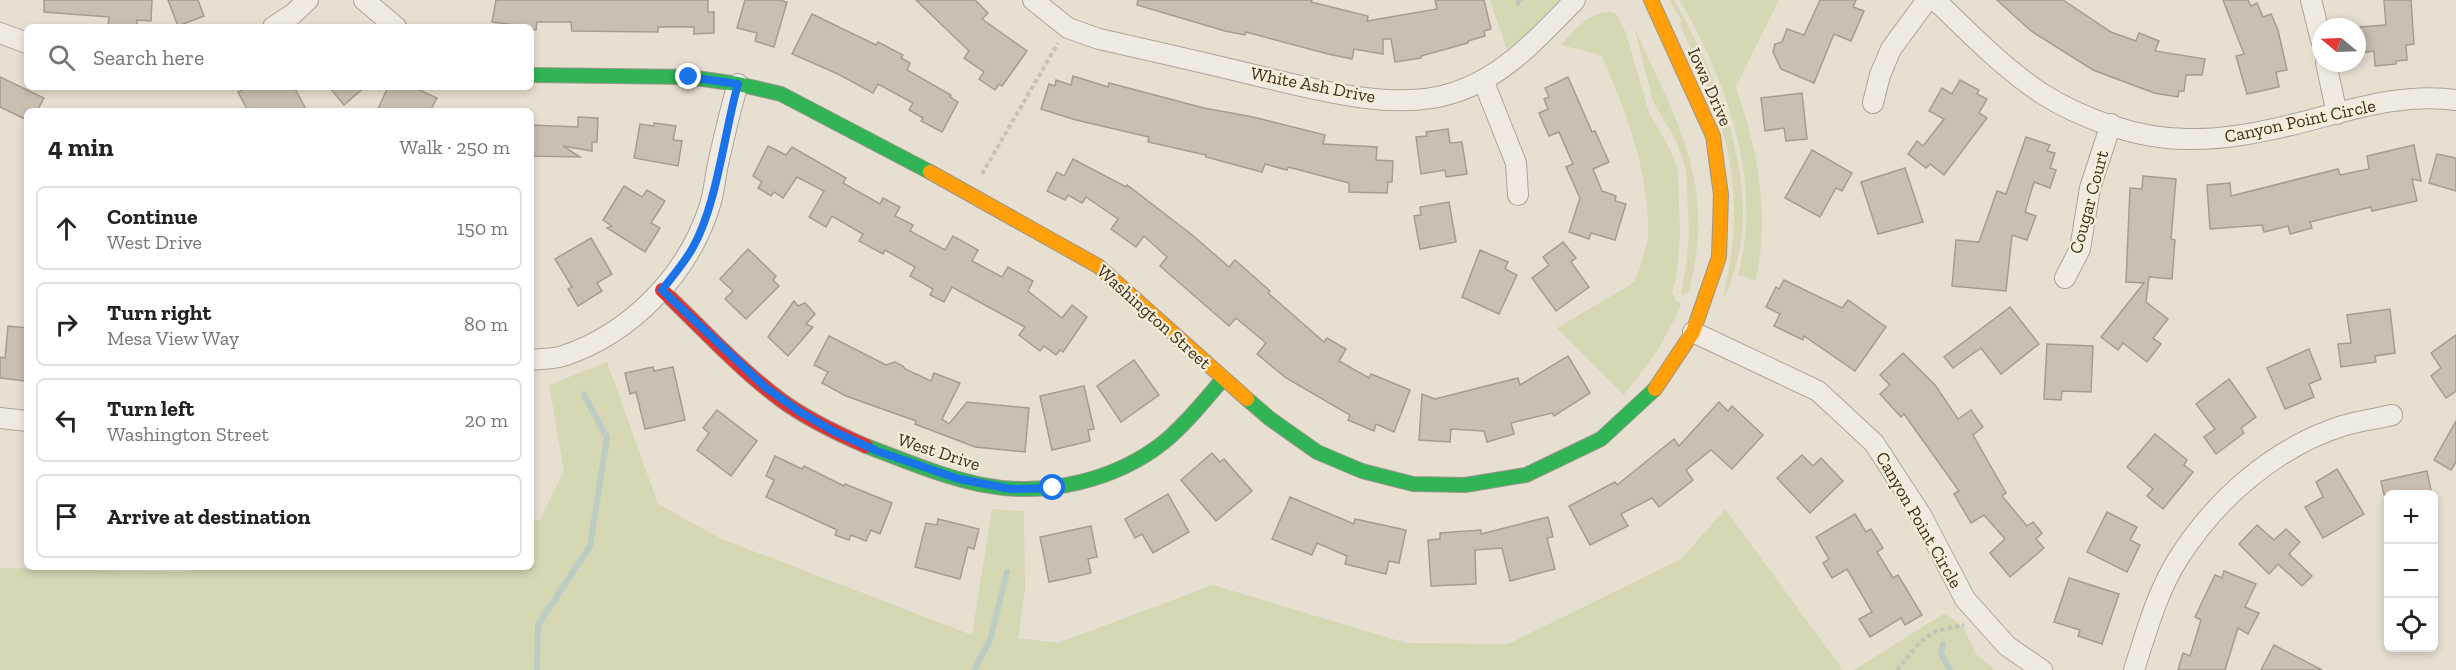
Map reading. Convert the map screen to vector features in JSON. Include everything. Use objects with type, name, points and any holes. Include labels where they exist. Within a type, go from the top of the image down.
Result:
[{"type":"street","points":[[278,24],[309,0]]},
{"type":"street","points":[[364,0],[392,24]]},
{"type":"street","name":"White Ash Drive","points":[[1033,0],[1068,28],[1099,39],[1323,91],[1405,100],[1451,94],[1484,80],[1529,48],[1575,0]]},
{"type":"street","name":"Iowa Drive","points":[[1651,0],[1713,136],[1721,195],[1719,257],[1693,332]]},
{"type":"street","points":[[1873,103],[1880,75],[1891,49],[1927,0]]},
{"type":"street","name":"Canyon Point Circle","points":[[1935,0],[2012,71],[2042,93],[2076,112],[2110,124],[2166,137],[2186,140],[2266,131],[2337,114],[2360,106],[2405,99],[2456,100]]},
{"type":"street","points":[[2311,0],[2316,18]]},
{"type":"street","points":[[0,33],[24,42]]},
{"type":"street","points":[[2328,72],[2337,114]]},
{"type":"street","name":"Washington Street","points":[[534,75],[689,77],[738,84],[781,94],[971,193],[1098,266],[1223,379],[1269,418],[1317,452],[1362,471],[1413,484],[1465,485],[1526,475],[1601,439],[1655,389],[1693,332]]},
{"type":"street","points":[[1484,80],[1516,163],[1518,195]]},
{"type":"street","points":[[534,360],[561,357],[604,338],[632,319],[662,290],[693,249],[709,207],[728,116],[738,84]]},
{"type":"street","name":"Cougar Court","points":[[2065,278],[2080,249],[2090,188],[2110,124]]},
{"type":"street","name":"West Drive","points":[[662,290],[765,387],[800,412],[833,431],[877,451],[986,486],[1011,489],[1053,488],[1112,471],[1153,450],[1182,425],[1223,379]]},
{"type":"street","name":"Canyon Point Circle","points":[[1693,332],[1818,391],[1874,443],[1921,515],[1965,599],[2007,646],[2042,670]]},
{"type":"street","points":[[2134,670],[2155,606],[2177,560],[2222,501],[2280,454],[2342,426],[2392,415]]},
{"type":"street","points":[[0,418],[24,421]]},
{"type":"path","points":[[1516,0],[1519,4],[1522,0]]},
{"type":"path","points":[[971,193],[1068,28]]},
{"type":"path","points":[[1897,670],[1920,642],[1936,631],[1963,627],[1979,613]]},
{"type":"green space","points":[[1490,0],[1559,0],[1507,50]]},
{"type":"green space","points":[[1669,0],[1674,0],[1705,61],[1719,95],[1739,165],[1743,200],[1742,235],[1732,279],[1723,297],[1731,257],[1734,221],[1733,187],[1728,155],[1709,92],[1679,23],[1682,21]]},
{"type":"green space","points":[[1680,0],[1779,0],[1736,87],[1756,159],[1762,206],[1760,255],[1756,280],[1738,275],[1745,240],[1746,204],[1743,168],[1736,133],[1712,64]]},
{"type":"green space","points":[[1611,12],[1616,14],[1626,33],[1649,113],[1669,147],[1678,172],[1680,236],[1676,279],[1672,292],[1676,301],[1680,303],[1680,308],[1658,350],[1624,395],[1557,328],[1635,282],[1648,239],[1645,187],[1640,164],[1627,120],[1601,55],[1561,45],[1589,18]]},
{"type":"green space","points":[[1634,27],[1678,124],[1695,185],[1698,218],[1696,253],[1689,291],[1683,295],[1681,293],[1689,233],[1686,170],[1676,141],[1653,101]]},
{"type":"green space","points":[[607,362],[658,504],[722,539],[972,635],[992,509],[1024,511],[1025,589],[1018,638],[1058,643],[1213,585],[1406,643],[1508,644],[1681,559],[1725,509],[1843,670],[0,670],[0,568],[180,572],[193,570],[534,570],[534,521],[540,520],[564,471],[549,385]]},
{"type":"green space","points":[[1945,613],[1963,627],[1976,654],[1995,670],[1854,670]]},
{"type":"building","points":[[44,0],[152,0],[151,21],[137,20],[137,24],[108,24],[109,17],[44,12]]},
{"type":"building","points":[[168,0],[198,0],[204,16],[177,24]]},
{"type":"building","points":[[496,0],[708,0],[708,12],[714,12],[714,33],[694,34],[694,27],[658,27],[658,32],[572,31],[571,22],[537,22],[536,30],[534,24],[492,22]]},
{"type":"building","points":[[745,0],[787,2],[774,47],[755,41],[757,33],[737,28]]},
{"type":"building","points":[[916,0],[975,0],[988,13],[982,19],[1027,51],[1002,86],[999,84],[995,90],[979,79],[984,72],[964,58],[969,51]]},
{"type":"building","points":[[1138,0],[1312,0],[1311,2],[1368,16],[1367,21],[1437,9],[1435,0],[1484,0],[1491,29],[1484,31],[1485,36],[1421,56],[1421,58],[1395,62],[1391,39],[1383,39],[1383,54],[1354,49],[1352,59],[1246,32],[1245,35],[1225,31],[1137,5]]},
{"type":"building","points":[[1820,0],[1856,0],[1853,7],[1864,11],[1851,41],[1834,34],[1814,83],[1781,69],[1773,52],[1775,44],[1782,42],[1787,29],[1804,35]]},
{"type":"building","points":[[1997,0],[2063,0],[2111,32],[2136,41],[2139,33],[2159,41],[2155,51],[2205,59],[2202,75],[2186,75],[2184,91],[2179,91],[2178,97],[2154,93],[2093,70],[2031,31]]},
{"type":"building","points":[[2223,0],[2248,0],[2251,6],[2257,3],[2263,17],[2271,14],[2278,30],[2287,70],[2276,72],[2279,87],[2247,94],[2236,56],[2244,54]]},
{"type":"building","points":[[2384,0],[2411,0],[2414,44],[2406,45],[2407,60],[2396,61],[2396,64],[2375,66],[2374,51],[2366,52],[2366,27],[2386,25]]},
{"type":"building","points":[[812,14],[876,45],[878,42],[903,55],[901,58],[910,63],[907,70],[951,95],[950,97],[958,102],[942,132],[921,121],[923,118],[909,110],[913,103],[878,84],[873,93],[838,74],[792,54]]},
{"type":"building","points":[[1073,76],[1108,87],[1109,83],[1204,108],[1253,117],[1325,135],[1323,144],[1377,147],[1376,160],[1393,161],[1392,182],[1388,182],[1387,193],[1349,192],[1349,183],[1288,167],[1287,170],[1265,164],[1262,172],[1206,157],[1206,155],[1148,142],[1149,137],[1076,120],[1041,109],[1049,84],[1055,86],[1056,80],[1071,85]]},
{"type":"building","points":[[0,77],[44,98],[39,108],[24,108],[24,119],[0,107]]},
{"type":"building","points":[[1568,77],[1592,132],[1595,131],[1609,162],[1593,169],[1602,191],[1616,196],[1615,201],[1626,204],[1615,240],[1591,233],[1589,239],[1569,232],[1580,198],[1566,167],[1573,164],[1559,132],[1549,136],[1539,113],[1548,109],[1544,99],[1549,97],[1545,88]]},
{"type":"building","points":[[1960,80],[1979,90],[1977,94],[1987,99],[1979,113],[1987,118],[1944,175],[1930,164],[1926,168],[1908,154],[1917,141],[1923,146],[1944,119],[1929,111],[1942,88],[1952,94]]},
{"type":"building","points":[[242,90],[296,90],[305,108],[246,108],[238,92]]},
{"type":"building","points":[[332,90],[362,90],[344,105]]},
{"type":"building","points":[[387,90],[420,90],[437,98],[432,108],[378,108]]},
{"type":"building","points":[[1802,93],[1807,139],[1786,141],[1784,128],[1765,131],[1761,98]]},
{"type":"building","points":[[578,117],[598,118],[597,142],[592,142],[592,151],[563,146],[580,157],[534,156],[534,125],[578,127]]},
{"type":"building","points":[[654,123],[676,126],[673,140],[682,141],[678,166],[634,158],[640,124],[654,126]]},
{"type":"building","points":[[1448,129],[1450,143],[1462,142],[1467,174],[1446,177],[1445,170],[1421,174],[1416,137],[1427,136],[1426,132]]},
{"type":"building","points":[[2026,137],[2050,145],[2047,151],[2055,153],[2050,168],[2056,170],[2050,188],[2034,182],[2025,212],[2036,216],[2027,240],[2012,235],[2006,291],[1952,286],[1956,240],[1979,242],[1997,191],[2006,194]]},
{"type":"building","points":[[2414,145],[2421,181],[2412,179],[2417,201],[2372,211],[2371,207],[2310,222],[2312,228],[2290,234],[2288,226],[2264,232],[2262,225],[2210,229],[2207,185],[2230,183],[2231,196],[2338,169],[2340,175],[2369,169],[2367,156]]},
{"type":"building","points":[[768,146],[786,155],[792,147],[846,178],[843,183],[880,204],[883,198],[900,207],[895,216],[913,225],[910,231],[945,250],[953,236],[978,250],[972,261],[1002,277],[1008,267],[1033,281],[1028,291],[1062,318],[1072,305],[1087,317],[1063,352],[1060,350],[1056,355],[1044,346],[1040,351],[1019,335],[1025,327],[952,287],[944,302],[930,295],[933,289],[910,276],[915,267],[885,250],[883,254],[859,241],[863,234],[832,216],[826,227],[809,217],[824,191],[797,177],[783,198],[774,192],[771,196],[758,188],[762,182],[753,176]]},
{"type":"building","points":[[1812,150],[1852,173],[1842,191],[1836,188],[1820,217],[1785,198]]},
{"type":"building","points":[[2437,154],[2456,158],[2456,191],[2429,183]]},
{"type":"building","points":[[1073,159],[1126,187],[1127,185],[1191,234],[1229,267],[1235,260],[1270,291],[1268,293],[1324,342],[1327,338],[1346,349],[1339,361],[1369,378],[1371,374],[1410,390],[1394,432],[1376,424],[1374,431],[1348,420],[1350,415],[1286,378],[1257,354],[1266,343],[1236,318],[1229,326],[1160,266],[1167,257],[1144,236],[1136,247],[1111,229],[1118,219],[1086,197],[1082,203],[1068,195],[1065,200],[1047,191],[1057,172],[1064,176]]},
{"type":"building","points":[[1905,168],[1923,222],[1878,234],[1861,182]]},
{"type":"building","points":[[2143,176],[2176,179],[2171,239],[2175,240],[2172,279],[2149,277],[2146,302],[2168,319],[2153,338],[2161,344],[2147,362],[2123,343],[2118,350],[2101,337],[2144,283],[2126,282],[2130,188],[2142,189]]},
{"type":"building","points":[[624,186],[642,197],[647,190],[665,201],[651,223],[660,228],[645,252],[607,228],[612,226],[603,220]]},
{"type":"building","points":[[1449,202],[1456,242],[1420,249],[1414,216],[1421,215],[1420,207]]},
{"type":"building","points":[[591,238],[612,274],[597,283],[602,291],[578,306],[568,289],[572,287],[555,259]]},
{"type":"building","points":[[1563,242],[1576,258],[1571,262],[1589,287],[1556,311],[1532,278],[1549,265],[1543,257]]},
{"type":"building","points":[[748,249],[776,276],[773,280],[779,286],[746,319],[725,299],[733,291],[720,279]]},
{"type":"building","points":[[1480,250],[1508,262],[1505,269],[1517,275],[1499,314],[1462,297]]},
{"type":"building","points":[[1784,280],[1842,308],[1848,300],[1886,327],[1855,371],[1804,336],[1803,340],[1774,326],[1780,314],[1766,307],[1776,287],[1779,289]]},
{"type":"building","points":[[794,301],[798,306],[805,303],[815,314],[806,324],[813,327],[788,356],[768,337]]},
{"type":"building","points":[[2010,307],[2039,344],[2001,374],[1981,348],[1953,368],[1944,357]]},
{"type":"building","points":[[2390,309],[2395,353],[2375,356],[2376,362],[2341,367],[2338,344],[2351,343],[2347,315]]},
{"type":"building","points":[[8,326],[24,328],[24,381],[0,378],[0,357],[5,358]]},
{"type":"building","points":[[2456,335],[2456,391],[2446,398],[2431,376],[2441,368],[2431,353]]},
{"type":"building","points":[[829,336],[886,365],[895,362],[931,381],[934,373],[960,383],[942,419],[949,424],[967,402],[1029,408],[1025,452],[975,447],[915,424],[916,421],[846,396],[822,383],[828,372],[814,365]]},
{"type":"building","points":[[2047,344],[2093,346],[2091,392],[2062,391],[2061,400],[2044,399]]},
{"type":"building","points":[[2309,349],[2321,379],[2309,384],[2314,397],[2285,409],[2267,368]]},
{"type":"building","points":[[1903,353],[1935,385],[1958,419],[1971,410],[1983,427],[1973,435],[2006,493],[2002,496],[2027,526],[2033,522],[2042,533],[2036,539],[2044,548],[2010,577],[1990,553],[2005,539],[1984,515],[1971,523],[1954,494],[1959,491],[1904,414],[1901,417],[1880,394],[1890,385],[1880,375]]},
{"type":"building","points":[[1568,356],[1590,393],[1554,416],[1552,413],[1511,423],[1514,434],[1487,442],[1484,431],[1451,429],[1450,442],[1419,440],[1422,394],[1435,399],[1518,378],[1520,385]]},
{"type":"building","points":[[1134,360],[1159,395],[1121,422],[1097,386]]},
{"type":"building","points":[[653,367],[654,371],[673,367],[685,420],[645,429],[636,392],[630,394],[625,373]]},
{"type":"building","points":[[2229,379],[2256,417],[2241,428],[2244,433],[2216,454],[2204,437],[2215,429],[2196,404]]},
{"type":"building","points":[[1084,386],[1094,429],[1088,430],[1090,441],[1052,450],[1040,396]]},
{"type":"building","points":[[1719,402],[1728,411],[1732,406],[1763,435],[1732,469],[1711,450],[1686,470],[1693,480],[1659,507],[1652,498],[1621,514],[1628,526],[1590,545],[1569,506],[1615,482],[1617,485],[1674,439],[1679,446]]},
{"type":"building","points":[[717,410],[757,441],[731,476],[697,450],[709,433],[703,428]]},
{"type":"building","points":[[2456,421],[2456,462],[2451,470],[2434,460]]},
{"type":"building","points":[[2155,434],[2187,460],[2184,465],[2193,472],[2163,509],[2147,496],[2153,489],[2127,467]]},
{"type":"building","points":[[1212,453],[1220,462],[1224,459],[1252,491],[1216,521],[1181,480]]},
{"type":"building","points":[[1802,455],[1813,466],[1821,458],[1843,481],[1810,513],[1777,478]]},
{"type":"building","points":[[775,456],[802,469],[804,466],[844,486],[845,484],[892,503],[880,534],[871,530],[866,541],[851,535],[849,540],[835,535],[837,530],[766,497],[774,480],[766,476]]},
{"type":"building","points":[[2337,469],[2364,514],[2323,538],[2305,507],[2323,497],[2316,482]]},
{"type":"building","points":[[2427,471],[2431,490],[2384,490],[2384,495],[2381,481]]},
{"type":"building","points":[[1168,494],[1189,532],[1153,553],[1142,534],[1135,538],[1125,519]]},
{"type":"building","points":[[1290,497],[1354,524],[1355,519],[1406,530],[1399,563],[1389,561],[1386,574],[1345,564],[1347,556],[1317,543],[1312,555],[1272,539]]},
{"type":"building","points":[[2107,512],[2137,527],[2130,540],[2140,545],[2127,572],[2087,552]]},
{"type":"building","points":[[1855,514],[1866,532],[1871,529],[1883,548],[1877,552],[1893,578],[1898,575],[1922,615],[1905,625],[1901,618],[1870,637],[1859,619],[1872,612],[1847,569],[1832,578],[1823,563],[1829,559],[1816,537]]},
{"type":"building","points":[[1548,517],[1553,537],[1547,538],[1555,569],[1510,581],[1502,548],[1475,550],[1476,584],[1431,586],[1428,540],[1440,539],[1440,533],[1481,530],[1481,534]]},
{"type":"building","points":[[938,519],[979,529],[974,549],[968,547],[960,579],[915,567],[926,523],[937,525]]},
{"type":"building","points":[[2257,525],[2274,540],[2286,529],[2300,542],[2289,554],[2312,576],[2302,586],[2278,564],[2269,574],[2239,544]]},
{"type":"building","points":[[1091,526],[1097,557],[1088,559],[1091,573],[1049,582],[1040,537]]},
{"type":"building","points":[[2224,571],[2256,584],[2245,607],[2259,613],[2248,634],[2238,628],[2225,670],[2178,670],[2183,653],[2190,656],[2201,620],[2195,617],[2215,575],[2222,578]]},
{"type":"building","points":[[2069,578],[2119,594],[2102,644],[2078,636],[2080,630],[2054,622]]},
{"type":"building","points":[[2274,645],[2322,670],[2261,670]]},
{"type":"waterway","points":[[537,670],[538,625],[590,546],[607,437],[584,395]]},
{"type":"waterway","points":[[974,670],[990,640],[1007,572]]},
{"type":"waterway","points":[[1943,644],[1941,653],[1950,670]]},
{"type":"traffic: fast","points":[[534,75],[689,77],[738,84],[781,94],[930,172]]},
{"type":"traffic: fast","points":[[866,446],[938,473],[983,485],[1030,489],[1078,483],[1124,467],[1145,456],[1172,435],[1223,379]]},
{"type":"traffic: fast","points":[[1247,399],[1269,418],[1317,452],[1362,471],[1413,484],[1465,485],[1526,475],[1601,439],[1655,389]]},
{"type":"traffic: slow","points":[[1651,0],[1713,136],[1721,195],[1719,257],[1693,332],[1655,389]]},
{"type":"traffic: slow","points":[[930,172],[1098,266],[1247,399]]},
{"type":"traffic: jam","points":[[662,290],[765,388],[801,413],[866,446]]},
{"type":"route","points":[[689,77],[738,84],[728,116],[709,207],[693,249],[662,290],[765,387],[800,412],[833,431],[877,451],[986,486],[1011,489],[1053,488]]}]
